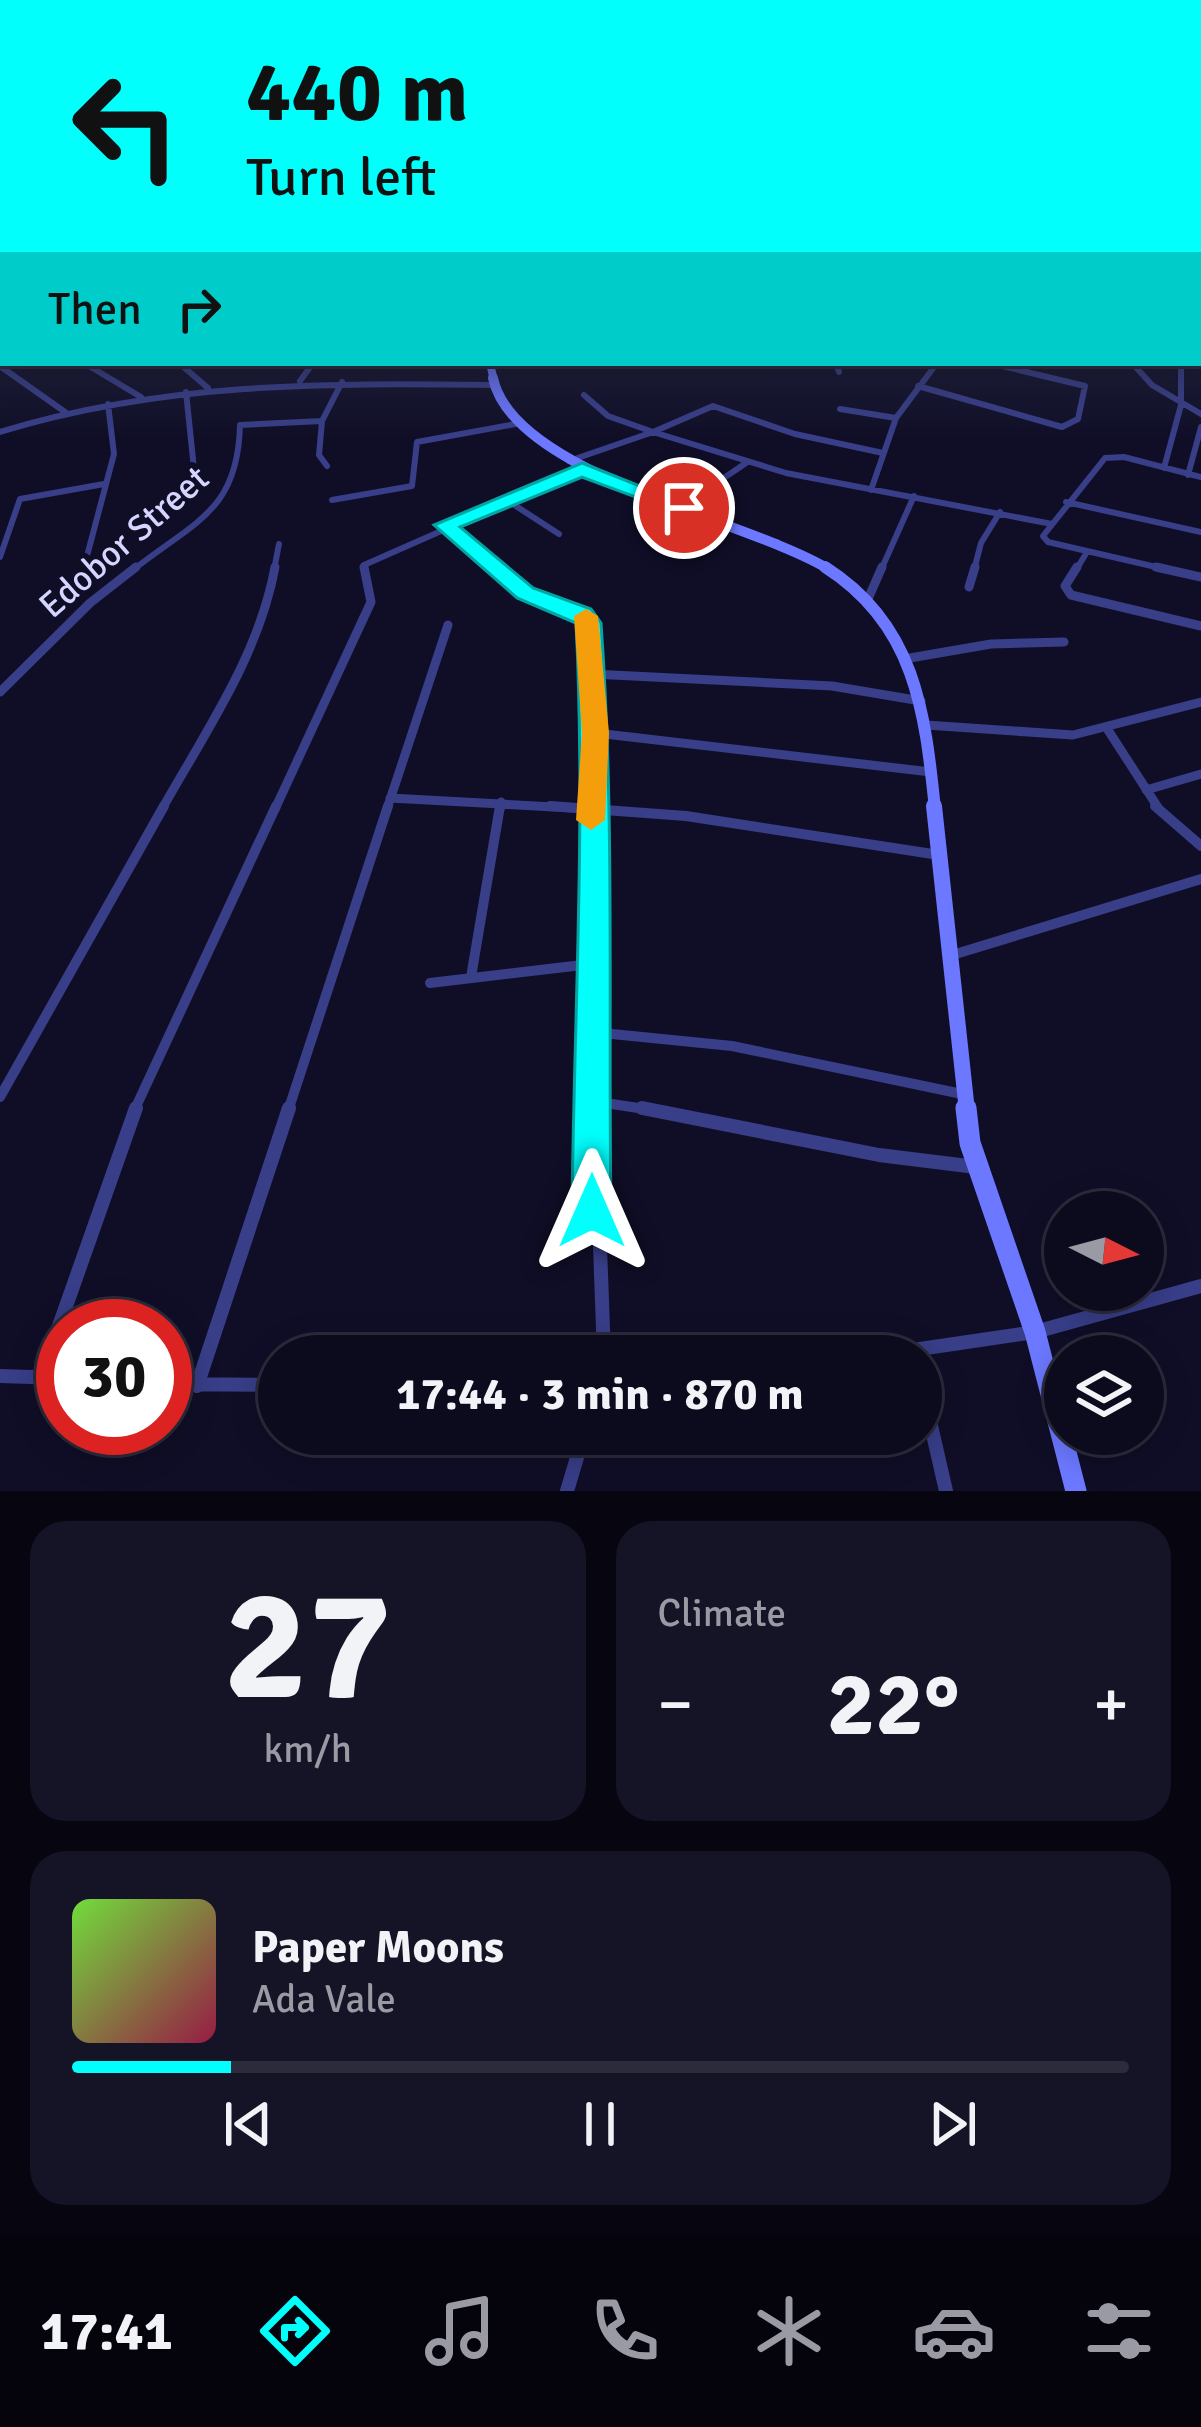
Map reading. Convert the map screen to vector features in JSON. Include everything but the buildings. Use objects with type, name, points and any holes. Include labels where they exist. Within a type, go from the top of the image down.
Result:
[{"type":"street","points":[[89,366],[142,398]]},
{"type":"street","points":[[185,366],[208,388]]},
{"type":"street","points":[[300,381],[311,366]]},
{"type":"street","points":[[490,366],[492,385],[521,423],[575,465],[767,538],[868,599],[910,658],[926,725],[962,1094],[976,1167],[1035,1332],[1076,1491]]},
{"type":"street","points":[[871,490],[896,418],[935,366]]},
{"type":"street","points":[[918,386],[1073,425],[1087,388],[1020,366]]},
{"type":"street","points":[[1134,366],[1151,386],[1201,414]]},
{"type":"street","points":[[1164,468],[1180,405],[1181,366]]},
{"type":"street","points":[[2,369],[64,412]]},
{"type":"street","points":[[0,432],[64,412],[208,388],[300,381],[492,385]]},
{"type":"street","points":[[327,466],[319,455],[322,421],[342,382]]},
{"type":"street","points":[[179,488],[194,469],[186,392]]},
{"type":"street","points":[[584,394],[608,416],[746,463],[1052,524]]},
{"type":"street","points":[[87,556],[114,454],[108,404]]},
{"type":"street","points":[[67,1299],[123,1135],[370,602],[364,565],[712,406],[795,434],[883,454]]},
{"type":"street","points":[[840,409],[896,418]]},
{"type":"street","name":"Edobor Street","points":[[0,692],[90,603],[226,496],[238,468],[240,425],[322,421]]},
{"type":"street","points":[[332,500],[412,486],[417,442],[521,423]]},
{"type":"street","points":[[1188,475],[1201,428]]},
{"type":"street","points":[[1201,477],[1108,457],[1066,502],[1042,539],[1201,577]]},
{"type":"street","points":[[712,486],[746,463]]},
{"type":"street","points":[[0,557],[20,500],[104,484]]},
{"type":"street","points":[[868,599],[914,496]]},
{"type":"street","points":[[506,499],[559,534]]},
{"type":"street","points":[[1066,502],[1201,532]]},
{"type":"street","points":[[969,587],[981,543],[1000,512]]},
{"type":"street","points":[[445,525],[525,593],[587,618],[596,733],[591,811],[592,1211],[602,1335]]},
{"type":"street","points":[[0,1097],[249,655],[268,605],[279,544]]},
{"type":"street","points":[[1087,552],[1065,586],[1071,595],[1201,626]]},
{"type":"street","points":[[197,1386],[448,625]]},
{"type":"street","points":[[910,658],[970,646],[1064,642]]},
{"type":"street","points":[[592,674],[816,685],[921,701]]},
{"type":"street","points":[[926,725],[1073,735],[1108,730],[1201,702]]},
{"type":"street","points":[[1108,730],[1151,802],[1201,846]]},
{"type":"street","points":[[596,733],[931,772]]},
{"type":"street","points":[[1146,790],[1201,773]]},
{"type":"street","points":[[390,798],[686,816],[940,855]]},
{"type":"street","points":[[471,977],[501,802]]},
{"type":"street","points":[[950,956],[1201,879]]},
{"type":"street","points":[[430,983],[591,964]]},
{"type":"street","points":[[592,1032],[733,1046],[862,1077],[962,1094]]},
{"type":"street","points":[[592,1101],[682,1111],[892,1160],[976,1167]]},
{"type":"street","points":[[942,1348],[1035,1332],[1201,1286]]},
{"type":"street","points":[[0,1376],[36,1377]]},
{"type":"street","points":[[192,1386],[258,1385]]},
{"type":"street","points":[[568,1491],[578,1455]]},
{"type":"street","points":[[938,1455],[946,1491]]},
{"type":"slow traffic","points":[[586,616],[596,733],[591,820]]},
{"type":"route","points":[[592,1211],[591,811],[596,733],[589,623],[583,614],[525,593],[445,525],[582,470],[684,508]]}]
